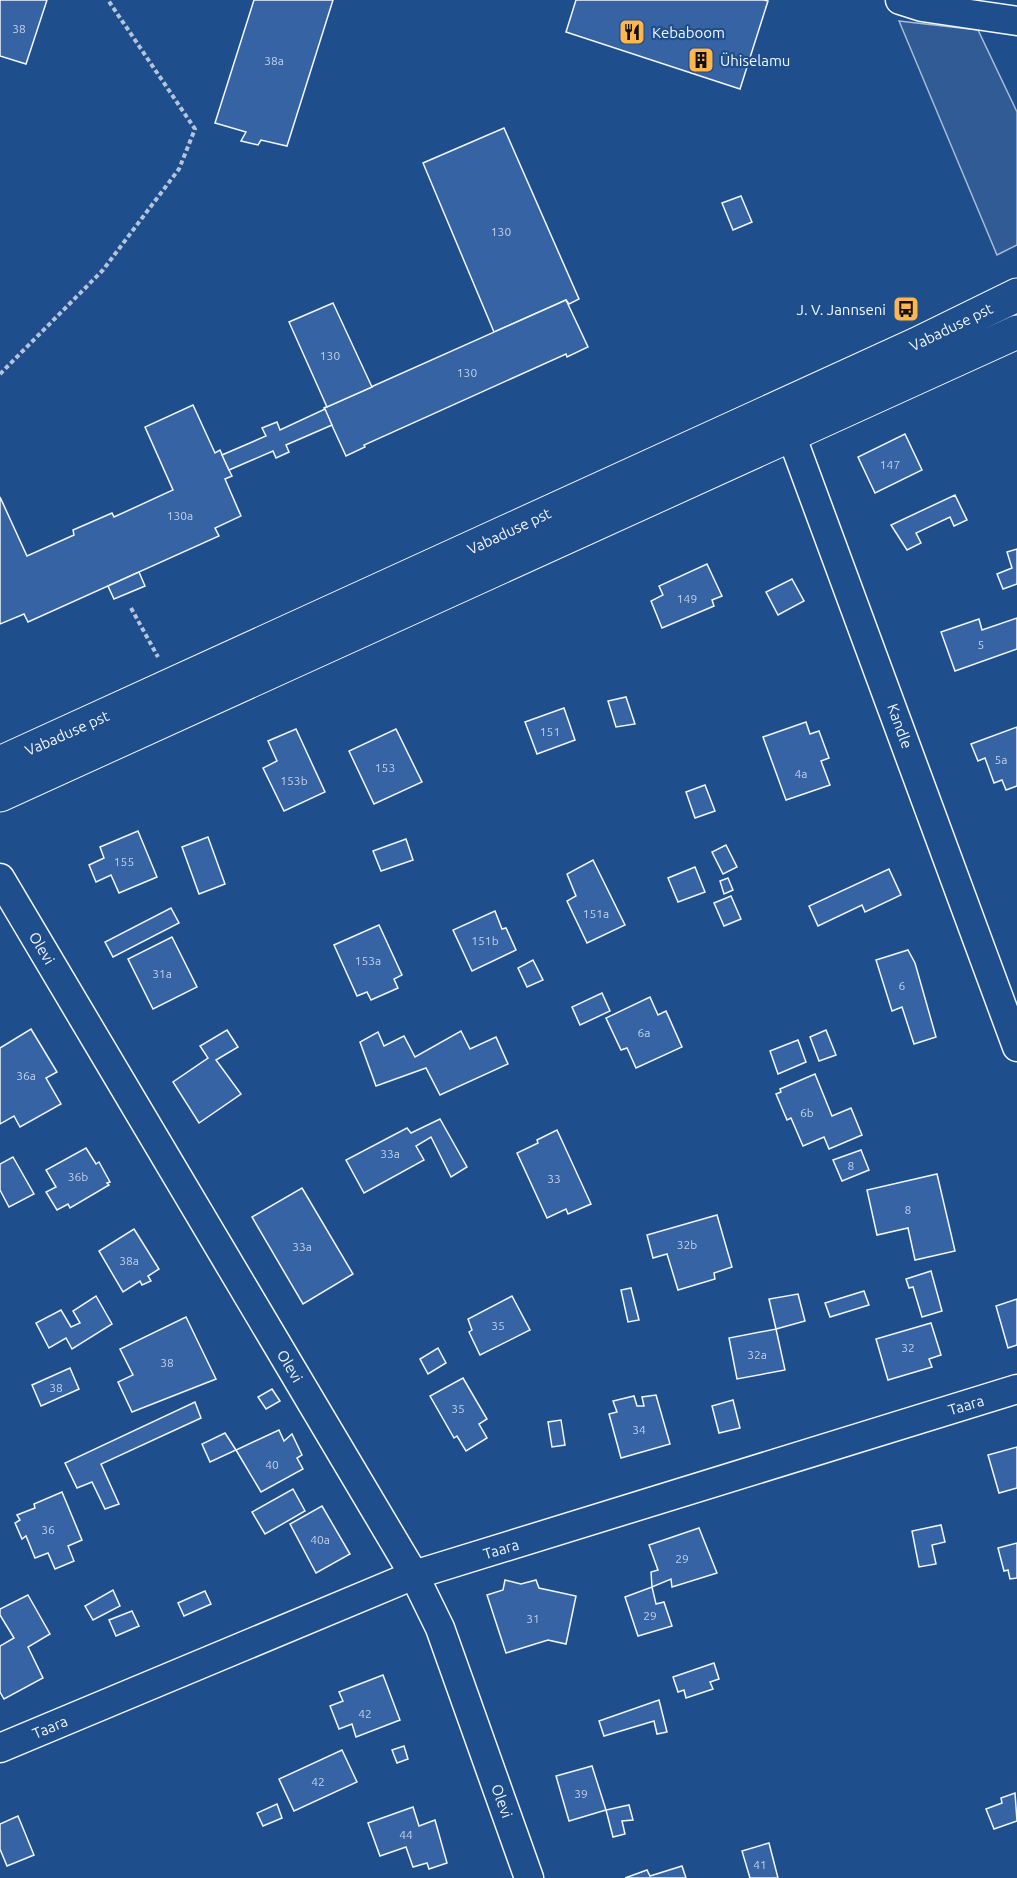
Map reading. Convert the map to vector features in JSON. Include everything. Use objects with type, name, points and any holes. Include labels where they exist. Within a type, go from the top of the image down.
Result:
[{"type":"highway","name":"Vabaduse pst","points":[[0,795],[786,420],[1017,295]]},
{"type":"highway","name":"Vabaduse pst","points":[[0,764],[786,420],[1017,332]]},
{"type":"street","points":[[900,0],[922,8],[1017,21]]},
{"type":"street","name":"Kandle","points":[[786,420],[1017,1047]]},
{"type":"street","name":"Olevi","points":[[0,879],[414,1575],[440,1628],[530,1878]]},
{"type":"street","name":"Taara","points":[[0,1748],[414,1575],[1017,1389]]},
{"type":"path","points":[[0,374],[103,270],[179,169],[195,129],[108,0]]},
{"type":"shaded area","points":[[899,21],[978,30],[1017,112],[1017,245],[997,255]]},
{"type":"building","points":[[0,0],[47,0],[26,64],[0,56]]},
{"type":"building","points":[[254,0],[333,0],[287,146],[261,140],[258,145],[241,141],[246,132],[215,123]]},
{"type":"building","name":"Ühiselamu","points":[[576,0],[768,1],[740,89],[566,32]]},
{"type":"building","points":[[504,128],[579,299],[569,304],[566,300],[494,332],[423,163]]},
{"type":"building","points":[[741,196],[752,222],[733,230],[722,203]]},
{"type":"building","points":[[566,300],[588,347],[567,357],[566,354],[364,445],[365,447],[346,456],[324,408]]},
{"type":"building","points":[[333,303],[372,387],[327,407],[289,322]]},
{"type":"building","points":[[193,405],[215,453],[220,450],[232,476],[225,479],[241,516],[215,528],[219,536],[28,622],[24,614],[0,624],[0,497],[27,556],[74,535],[73,530],[112,513],[114,517],[173,490],[145,427]]},
{"type":"building","points":[[325,409],[332,425],[286,445],[289,452],[276,458],[273,451],[229,470],[222,455],[266,436],[262,428],[277,422],[280,430]]},
{"type":"building","points":[[905,434],[922,470],[875,493],[858,457]]},
{"type":"building","points":[[955,495],[967,520],[954,526],[950,517],[916,533],[921,543],[907,550],[891,525]]},
{"type":"building","points":[[1017,549],[1017,584],[1003,589],[997,574],[1012,568],[1007,552]]},
{"type":"building","points":[[707,564],[722,596],[712,600],[714,606],[662,628],[651,601],[663,595],[659,586]]},
{"type":"building","points":[[139,572],[145,586],[114,599],[108,586]]},
{"type":"building","points":[[792,579],[804,601],[778,615],[766,592]]},
{"type":"building","points":[[1017,618],[1017,649],[955,671],[941,632],[979,619],[982,630]]},
{"type":"building","points":[[626,697],[635,724],[616,727],[608,701]]},
{"type":"building","points":[[564,708],[575,740],[537,754],[525,722]]},
{"type":"building","points":[[806,722],[810,734],[819,731],[829,758],[821,761],[830,785],[786,800],[763,737]]},
{"type":"building","points":[[1017,727],[1017,786],[1006,790],[1002,780],[994,783],[985,758],[978,761],[971,744]]},
{"type":"building","points":[[296,729],[325,792],[284,811],[263,768],[277,761],[268,741]]},
{"type":"building","points":[[396,729],[422,782],[374,804],[349,751]]},
{"type":"building","points":[[705,785],[715,811],[695,818],[686,792]]},
{"type":"building","points":[[138,831],[157,877],[119,893],[111,875],[96,882],[89,865],[104,858],[100,847]]},
{"type":"building","points":[[208,837],[225,884],[199,894],[182,847]]},
{"type":"building","points":[[406,839],[413,860],[381,871],[373,851]]},
{"type":"building","points":[[726,845],[737,867],[723,874],[712,852]]},
{"type":"building","points":[[593,860],[625,925],[587,943],[567,901],[576,896],[567,874]]},
{"type":"building","points":[[695,867],[705,892],[678,902],[668,878]]},
{"type":"building","points":[[889,869],[901,895],[865,912],[862,905],[818,926],[809,906]]},
{"type":"building","points":[[728,878],[733,890],[724,894],[720,881]]},
{"type":"building","points":[[731,896],[741,919],[724,926],[714,903]]},
{"type":"building","points":[[171,908],[179,923],[113,957],[105,942]]},
{"type":"building","points":[[495,911],[502,929],[506,928],[516,950],[472,971],[453,930]]},
{"type":"building","points":[[379,925],[402,975],[394,979],[398,988],[371,1000],[367,992],[357,996],[334,945]]},
{"type":"building","points":[[172,937],[197,987],[153,1009],[128,959]]},
{"type":"building","points":[[908,950],[915,963],[936,1037],[914,1044],[902,1007],[892,1011],[876,960]]},
{"type":"building","points":[[533,960],[543,980],[527,987],[518,968]]},
{"type":"building","points":[[602,993],[610,1011],[580,1025],[572,1007]]},
{"type":"building","points":[[650,997],[658,1015],[666,1011],[682,1047],[636,1068],[627,1048],[621,1050],[606,1018]]},
{"type":"building","points":[[31,1029],[57,1072],[46,1078],[61,1104],[20,1127],[14,1116],[0,1124],[0,1048]]},
{"type":"building","points":[[227,1030],[238,1047],[216,1060],[241,1094],[199,1123],[173,1082],[208,1058],[200,1046]]},
{"type":"building","points":[[826,1030],[836,1055],[819,1061],[810,1037]]},
{"type":"building","points":[[461,1031],[470,1049],[496,1037],[508,1064],[440,1095],[426,1068],[376,1086],[360,1042],[378,1032],[384,1046],[404,1036],[415,1057]]},
{"type":"building","points":[[798,1040],[806,1062],[778,1074],[770,1051]]},
{"type":"building","points":[[815,1074],[832,1116],[851,1108],[862,1135],[829,1149],[824,1137],[803,1146],[791,1118],[787,1120],[776,1094],[781,1092],[780,1089]]},
{"type":"building","points":[[440,1119],[467,1167],[451,1177],[431,1137],[416,1146],[424,1160],[364,1193],[346,1160],[407,1128],[411,1133]]},
{"type":"building","points":[[557,1130],[591,1204],[568,1214],[566,1209],[547,1218],[517,1153]]},
{"type":"building","points":[[86,1148],[96,1164],[99,1162],[110,1182],[107,1183],[109,1185],[70,1208],[68,1204],[57,1210],[46,1192],[56,1187],[46,1170]]},
{"type":"building","points":[[861,1150],[869,1170],[842,1181],[833,1160]]},
{"type":"building","points":[[13,1157],[34,1194],[9,1207],[0,1190],[0,1164]]},
{"type":"building","points":[[937,1174],[955,1251],[915,1260],[908,1228],[877,1235],[867,1190]]},
{"type":"building","points":[[302,1188],[353,1274],[303,1304],[252,1217]]},
{"type":"building","points":[[717,1215],[732,1267],[714,1273],[715,1279],[678,1290],[667,1254],[653,1258],[647,1235]]},
{"type":"building","points":[[134,1229],[159,1269],[148,1276],[151,1281],[142,1285],[140,1281],[123,1292],[99,1251]]},
{"type":"building","points":[[931,1271],[942,1311],[922,1317],[913,1287],[909,1288],[906,1279]]},
{"type":"building","points":[[631,1288],[639,1320],[628,1322],[621,1290]]},
{"type":"building","points":[[864,1291],[869,1305],[830,1317],[825,1303]]},
{"type":"building","points":[[798,1294],[805,1321],[776,1329],[769,1299]]},
{"type":"building","points":[[96,1296],[112,1324],[72,1349],[66,1338],[49,1348],[36,1323],[61,1310],[71,1327],[80,1323],[73,1311]]},
{"type":"building","points":[[512,1296],[530,1330],[480,1355],[469,1332],[472,1330],[468,1319]]},
{"type":"building","points":[[1017,1299],[1017,1345],[1008,1348],[996,1306]]},
{"type":"building","points":[[186,1317],[216,1379],[132,1412],[118,1382],[133,1375],[120,1349]]},
{"type":"building","points":[[931,1323],[941,1355],[929,1359],[932,1367],[888,1380],[876,1339]]},
{"type":"building","points":[[776,1329],[785,1370],[737,1379],[729,1338]]},
{"type":"building","points":[[438,1348],[446,1363],[428,1374],[420,1359]]},
{"type":"building","points":[[70,1368],[79,1389],[41,1406],[32,1385]]},
{"type":"building","points":[[463,1378],[487,1419],[479,1424],[487,1438],[466,1451],[457,1436],[454,1438],[430,1396]]},
{"type":"building","points":[[272,1389],[280,1401],[266,1409],[258,1397]]},
{"type":"building","points":[[656,1395],[670,1444],[621,1458],[609,1414],[617,1412],[613,1401],[634,1396],[637,1406],[644,1406],[642,1397]]},
{"type":"building","points":[[733,1400],[740,1428],[719,1433],[712,1406]]},
{"type":"building","points":[[195,1402],[201,1418],[101,1464],[119,1504],[105,1509],[92,1482],[77,1488],[65,1463]]},
{"type":"building","points":[[561,1420],[565,1445],[552,1447],[548,1422]]},
{"type":"building","points":[[279,1430],[284,1441],[292,1434],[302,1455],[297,1458],[303,1469],[261,1492],[236,1450]]},
{"type":"building","points":[[225,1433],[236,1450],[210,1462],[202,1444]]},
{"type":"building","points":[[1017,1447],[1017,1488],[999,1493],[988,1455]]},
{"type":"building","points":[[293,1489],[305,1511],[265,1534],[252,1512]]},
{"type":"building","points":[[62,1492],[82,1540],[68,1546],[74,1561],[55,1569],[48,1553],[35,1558],[26,1536],[22,1539],[15,1523],[20,1520],[17,1515],[35,1508],[34,1504]]},
{"type":"building","points":[[322,1506],[350,1554],[316,1573],[290,1524]]},
{"type":"building","points":[[941,1525],[945,1542],[932,1545],[936,1564],[919,1567],[912,1531]]},
{"type":"building","points":[[699,1528],[717,1573],[672,1587],[671,1579],[652,1587],[651,1572],[658,1570],[649,1545]]},
{"type":"building","points":[[1017,1543],[1017,1578],[1010,1579],[1008,1570],[1004,1571],[998,1548]]},
{"type":"building","points":[[505,1580],[521,1584],[536,1580],[539,1588],[576,1596],[566,1644],[548,1640],[506,1653],[487,1595],[503,1590]]},
{"type":"building","points":[[652,1587],[656,1604],[664,1602],[672,1626],[638,1636],[625,1597]]},
{"type":"building","points":[[113,1590],[120,1606],[93,1620],[85,1606]]},
{"type":"building","points":[[205,1591],[211,1604],[184,1616],[178,1603]]},
{"type":"building","points":[[28,1595],[50,1634],[28,1647],[43,1678],[4,1699],[0,1692],[0,1646],[14,1638],[0,1615],[0,1609]]},
{"type":"building","points":[[132,1611],[139,1626],[116,1636],[109,1620]]},
{"type":"building","points":[[714,1663],[719,1679],[710,1682],[713,1689],[686,1698],[684,1690],[678,1692],[673,1677]]},
{"type":"building","points":[[383,1675],[400,1720],[356,1737],[352,1724],[339,1729],[330,1706],[343,1701],[339,1692]]},
{"type":"building","points":[[659,1700],[667,1732],[657,1734],[654,1721],[604,1736],[599,1721]]},
{"type":"building","points":[[404,1746],[408,1759],[397,1763],[392,1750]]},
{"type":"building","points":[[342,1750],[357,1782],[294,1811],[279,1779]]},
{"type":"building","points":[[592,1766],[606,1810],[569,1821],[556,1776]]},
{"type":"building","points":[[1015,1793],[1017,1821],[994,1829],[986,1809],[1002,1803],[1001,1798]]},
{"type":"building","points":[[277,1804],[282,1818],[263,1826],[257,1813]]},
{"type":"building","points":[[629,1805],[633,1820],[622,1821],[625,1834],[613,1837],[606,1810]]},
{"type":"building","points":[[413,1807],[419,1826],[435,1820],[447,1863],[429,1869],[427,1863],[413,1867],[406,1847],[380,1856],[368,1823]]},
{"type":"building","points":[[18,1816],[34,1855],[7,1866],[0,1849],[0,1824]]},
{"type":"building","points":[[769,1843],[778,1878],[750,1878],[742,1851]]},
{"type":"building","points":[[682,1866],[686,1878],[625,1878],[647,1870],[650,1876]]},
{"type":"place","name":"Kebaboom","points":[[632,32]]},
{"type":"place","name":"Ühiselamu","points":[[701,60]]},
{"type":"place","name":"J. V. Jannseni","points":[[906,309]]}]
